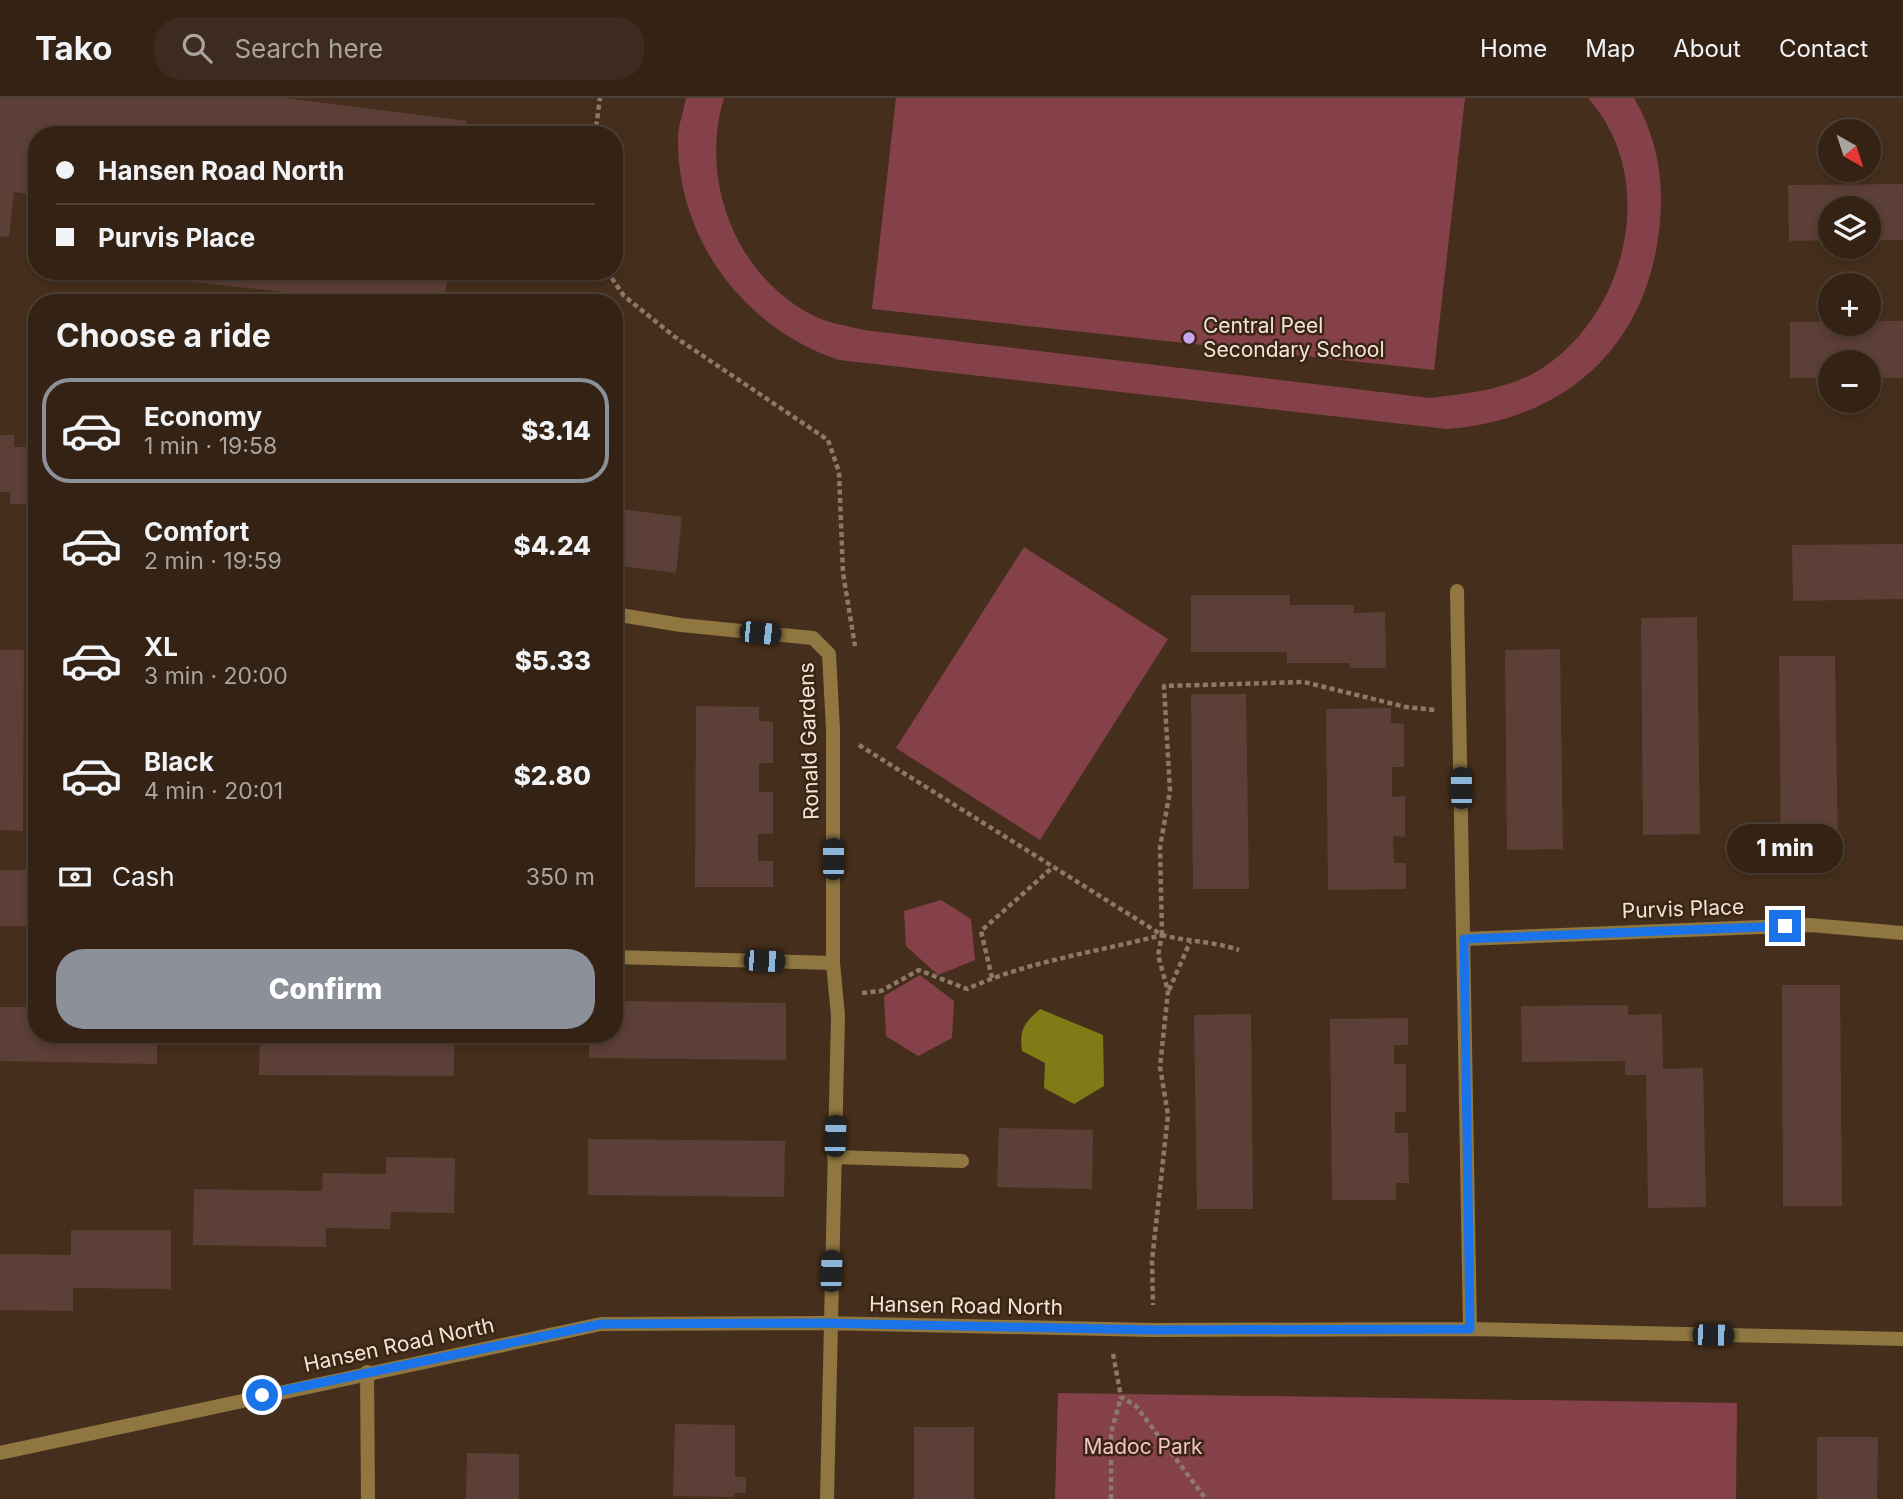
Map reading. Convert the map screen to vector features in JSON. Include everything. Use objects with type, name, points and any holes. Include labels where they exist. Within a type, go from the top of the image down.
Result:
[{"type":"street","points":[[1457,591],[1470,1329]]},
{"type":"street","name":"Ronald Gardens","points":[[623,615],[681,625],[813,638],[829,654],[833,729],[832,963],[837,996],[827,1499]]},
{"type":"street","name":"Purvis Place","points":[[1464,939],[1810,925],[1903,933]]},
{"type":"street","points":[[623,957],[832,963]]},
{"type":"street","points":[[834,1157],[962,1161]]},
{"type":"street","name":"Hansen Road North","points":[[0,1454],[367,1372],[601,1324],[829,1324],[1108,1330],[1470,1329],[1903,1339]]},
{"type":"street","points":[[367,1372],[368,1499]]},
{"type":"path","points":[[596,126],[600,98]]},
{"type":"path","points":[[623,295],[675,337],[828,440],[839,472],[843,573],[856,646],[829,654]]},
{"type":"path","points":[[1168,991],[1158,955],[1163,935],[1160,847],[1170,790],[1164,686],[1304,682],[1406,707],[1460,713]]},
{"type":"path","points":[[833,729],[1163,935],[1190,943],[1215,941],[1239,950]]},
{"type":"path","points":[[992,978],[982,931],[1054,867]]},
{"type":"path","points":[[837,996],[881,991],[919,970],[967,989],[992,978],[1163,935]]},
{"type":"path","points":[[1153,1330],[1152,1261],[1168,1115],[1160,1067],[1168,991],[1190,943]]},
{"type":"path","points":[[1108,1330],[1121,1397],[1111,1433],[1111,1499]]},
{"type":"path","points":[[1121,1397],[1136,1406],[1206,1499]]},
{"type":"green space","points":[[686,98],[724,98],[717,129],[716,160],[721,192],[730,222],[744,250],[762,276],[785,298],[812,315],[864,330],[1430,398],[1478,392],[1508,384],[1551,362],[1578,337],[1600,307],[1616,273],[1625,237],[1627,200],[1622,163],[1609,129],[1588,98],[1634,98],[1649,129],[1658,162],[1661,196],[1659,231],[1651,273],[1636,310],[1617,343],[1592,371],[1562,394],[1528,411],[1489,423],[1447,429],[839,360],[804,345],[773,326],[745,302],[722,274],[703,243],[689,209],[680,173],[678,135]]},
{"type":"green space","points":[[896,98],[1465,98],[1434,370],[872,309]]},
{"type":"green space","points":[[1024,547],[1168,639],[1040,840],[896,748]]},
{"type":"green space","points":[[941,900],[971,919],[975,960],[938,975],[906,946],[904,911]]},
{"type":"green space","points":[[920,975],[954,1001],[952,1038],[918,1056],[886,1036],[884,996]]},
{"type":"green space","name":"Madoc Park","points":[[1058,1393],[1737,1403],[1736,1499],[1055,1499]]},
{"type":"shaded area","points":[[1040,1009],[1103,1035],[1104,1086],[1074,1104],[1044,1088],[1045,1063],[1022,1051],[1024,1027]]},
{"type":"building","points":[[0,98],[285,98],[467,121],[467,126],[28,126],[28,194],[14,192],[9,237],[0,236]]},
{"type":"building","points":[[1903,184],[1903,240],[1881,240],[1881,196],[1818,196],[1818,240],[1789,241],[1788,185]]},
{"type":"building","points":[[174,280],[447,280],[445,294],[301,294]]},
{"type":"building","points":[[1818,321],[1818,336],[1881,336],[1881,321],[1903,321],[1903,378],[1881,378],[1881,350],[1818,350],[1818,378],[1790,378],[1790,322]]},
{"type":"building","points":[[0,435],[14,435],[14,447],[28,447],[28,504],[10,504],[10,492],[0,492]]},
{"type":"building","points":[[623,509],[682,517],[676,573],[623,566]]},
{"type":"building","points":[[1903,544],[1903,599],[1793,601],[1792,545]]},
{"type":"building","points":[[1191,595],[1290,595],[1290,605],[1354,605],[1354,613],[1385,612],[1386,668],[1350,668],[1350,663],[1287,663],[1287,652],[1191,652]]},
{"type":"building","points":[[1697,617],[1700,834],[1643,835],[1641,618]]},
{"type":"building","points":[[1560,649],[1563,849],[1507,850],[1505,650]]},
{"type":"building","points":[[0,650],[24,650],[23,831],[0,830]]},
{"type":"building","points":[[1779,656],[1835,656],[1838,852],[1781,853]]},
{"type":"building","points":[[1191,694],[1246,694],[1249,889],[1193,889]]},
{"type":"building","points":[[696,706],[759,707],[759,721],[773,722],[773,763],[759,763],[759,792],[773,792],[773,834],[758,834],[758,861],[773,861],[773,887],[695,887]]},
{"type":"building","points":[[1391,708],[1391,723],[1404,724],[1404,767],[1392,767],[1392,797],[1405,796],[1405,837],[1393,836],[1394,863],[1406,863],[1406,889],[1328,890],[1326,709]]},
{"type":"building","points":[[0,870],[28,870],[28,927],[0,926]]},
{"type":"building","points":[[1782,985],[1840,985],[1842,1206],[1783,1206]]},
{"type":"building","points":[[623,1001],[786,1003],[786,1060],[589,1058],[589,1043],[623,1043]]},
{"type":"building","points":[[1628,1005],[1628,1015],[1662,1014],[1663,1069],[1703,1068],[1706,1207],[1648,1208],[1646,1075],[1625,1075],[1625,1061],[1522,1062],[1521,1006]]},
{"type":"building","points":[[0,1007],[28,1007],[28,1043],[157,1043],[157,1064],[0,1061]]},
{"type":"building","points":[[1251,1014],[1253,1209],[1197,1209],[1194,1015]]},
{"type":"building","points":[[1408,1018],[1408,1045],[1394,1045],[1394,1064],[1406,1064],[1406,1112],[1395,1112],[1395,1133],[1408,1133],[1409,1183],[1396,1183],[1396,1200],[1332,1200],[1330,1019]]},
{"type":"building","points":[[260,1043],[454,1043],[454,1076],[259,1075]]},
{"type":"building","points":[[999,1128],[1093,1130],[1092,1189],[997,1187]]},
{"type":"building","points":[[588,1139],[785,1141],[784,1197],[588,1195]]},
{"type":"building","points":[[386,1157],[455,1158],[454,1213],[391,1212],[390,1229],[326,1228],[326,1247],[193,1245],[194,1189],[322,1191],[323,1173],[386,1174]]},
{"type":"building","points":[[71,1230],[171,1230],[171,1289],[73,1288],[73,1311],[0,1310],[0,1254],[71,1255]]},
{"type":"building","points":[[675,1424],[735,1425],[735,1477],[746,1477],[746,1493],[734,1493],[734,1497],[673,1496]]},
{"type":"building","points":[[914,1427],[974,1427],[974,1499],[914,1499]]},
{"type":"building","points":[[1817,1437],[1878,1437],[1877,1499],[1817,1499]]},
{"type":"building","points":[[467,1453],[519,1454],[519,1499],[466,1499]]},
{"type":"place","name":"Central Peel Secondary School","points":[[1189,338]]},
{"type":"route","points":[[262,1395],[601,1324],[821,1323],[1153,1330],[1470,1329],[1464,939],[1785,926]]}]
